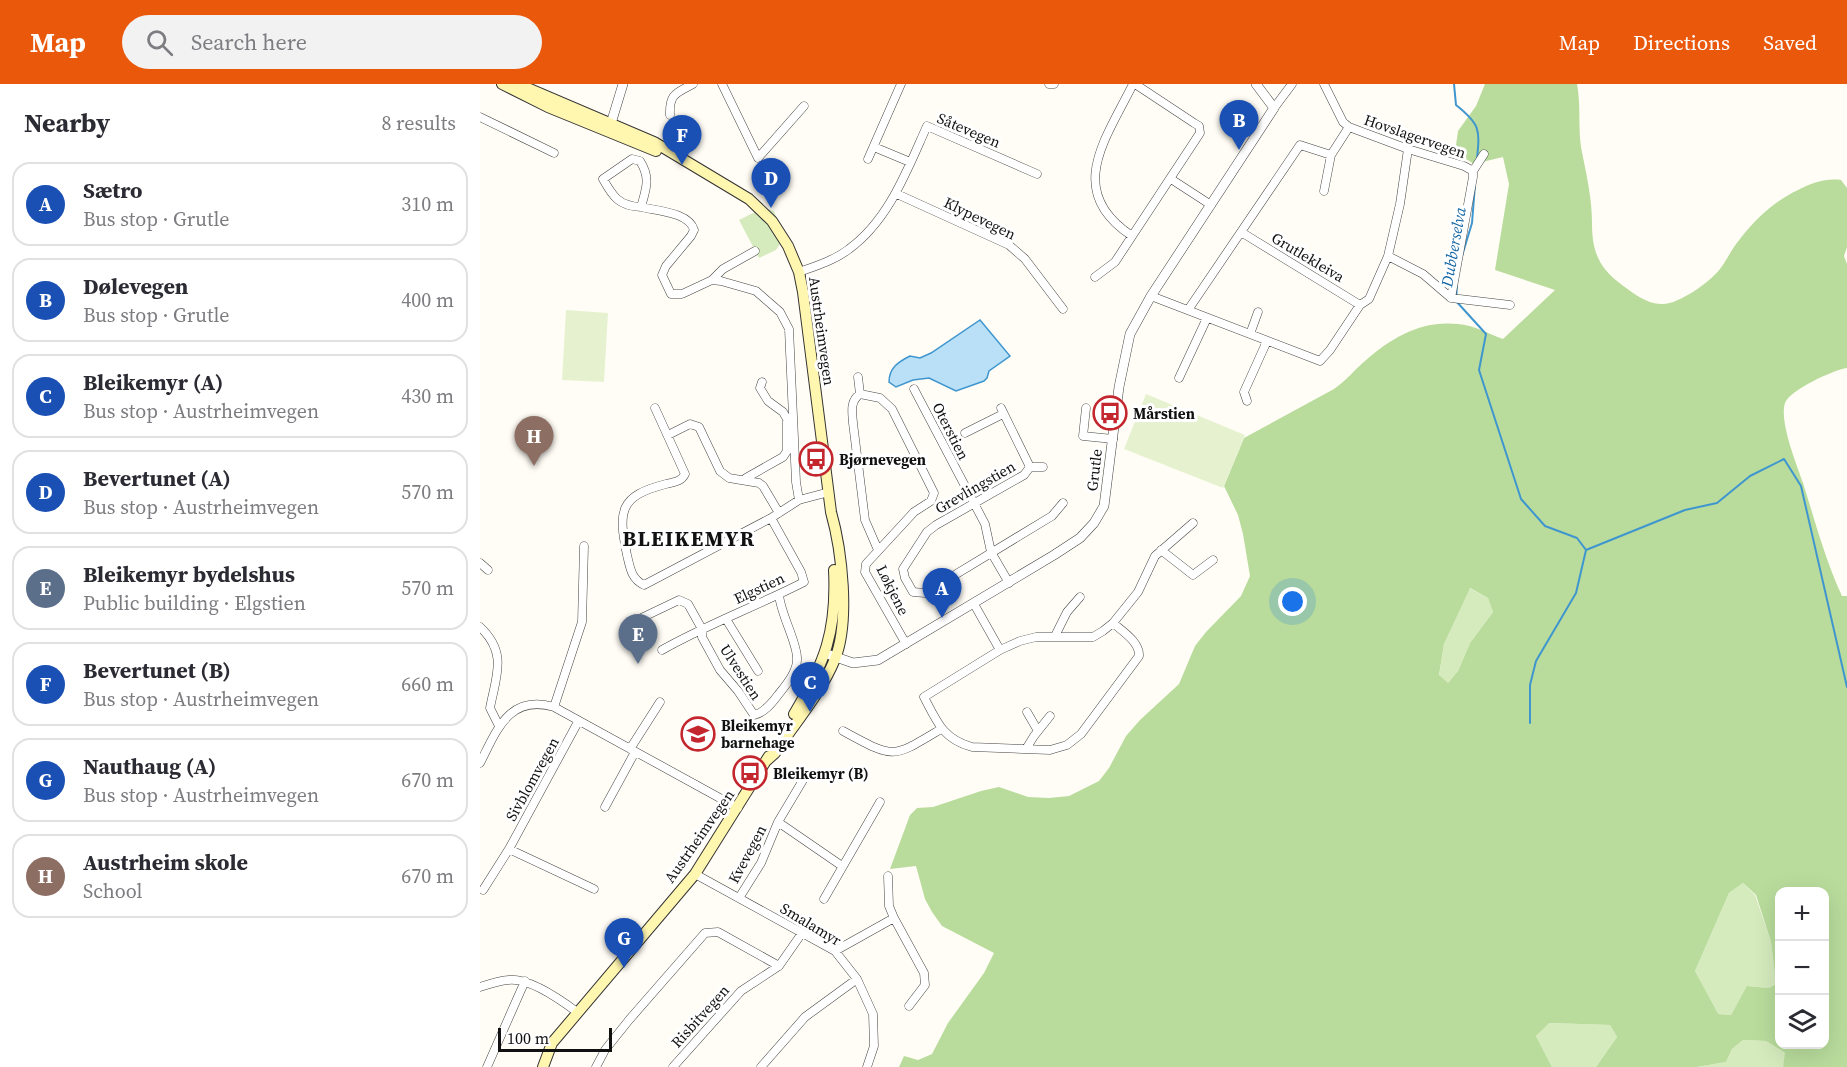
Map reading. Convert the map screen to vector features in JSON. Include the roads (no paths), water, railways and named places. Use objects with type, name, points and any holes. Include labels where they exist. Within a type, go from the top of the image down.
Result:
[{"type":"main road","name":"Austrheimvegen","points":[[502,84],[548,107],[654,142],[737,190],[762,210],[788,246],[799,272],[803,292],[843,598],[842,626],[821,685],[775,753],[766,761],[695,874],[552,1043],[543,1067]]},
{"type":"main road","name":"Austrheimvegen","points":[[518,84],[610,128]]},
{"type":"street","points":[[610,128],[623,84]]},
{"type":"street","points":[[670,115],[672,96],[693,84]]},
{"type":"street","points":[[722,84],[758,158],[804,105]]},
{"type":"street","points":[[868,159],[901,84]]},
{"type":"street","points":[[1049,84],[1054,84]]},
{"type":"street","points":[[1095,277],[1114,262],[1132,236],[1171,179],[1199,136],[1200,130],[1194,123],[1134,84],[1100,149],[1094,172],[1094,183],[1101,203],[1122,230],[1132,236]]},
{"type":"street","points":[[1256,84],[1274,108]]},
{"type":"street","name":"Grutle","points":[[831,655],[853,663],[878,660],[1009,583],[1080,538],[1094,523],[1104,506],[1119,387],[1130,334],[1151,296],[1292,84]]},
{"type":"street","name":"Hovslagervegen","points":[[1324,84],[1343,123],[1348,127],[1473,171]]},
{"type":"street","points":[[480,117],[554,153]]},
{"type":"street","name":"Såtevegen","points":[[799,272],[817,266],[848,250],[864,236],[897,194],[927,126],[1037,174]]},
{"type":"street","name":"Hovslagervegen","points":[[1324,191],[1330,155],[1348,127]]},
{"type":"street","points":[[1188,310],[1299,145],[1330,155]]},
{"type":"street","points":[[874,147],[910,162]]},
{"type":"street","points":[[1151,296],[1320,361],[1360,305],[1369,299],[1388,256],[1400,204],[1408,149]]},
{"type":"street","name":"Hovslagervegen","points":[[1451,298],[1473,171],[1484,154]]},
{"type":"street","points":[[641,207],[648,182],[646,170],[640,161],[632,159],[603,179],[612,195],[627,206],[641,207],[687,219],[693,225],[694,230],[691,236],[662,275],[671,294],[681,294],[712,280],[723,269],[755,251]]},
{"type":"street","points":[[1171,179],[1211,205]]},
{"type":"street","name":"Klypevegen","points":[[897,194],[1009,245],[1025,259],[1063,309]]},
{"type":"street","name":"Grutlekleiva","points":[[1241,232],[1360,305]]},
{"type":"street","points":[[1388,256],[1423,274],[1451,298],[1510,305]]},
{"type":"street","points":[[712,280],[756,291],[780,312],[789,329],[796,482],[799,500]]},
{"type":"street","points":[[1250,334],[1258,312]]},
{"type":"street","points":[[1179,378],[1207,318]]},
{"type":"street","points":[[1247,401],[1244,392],[1267,341]]},
{"type":"street","name":"Løkjene","points":[[858,377],[861,394]]},
{"type":"street","points":[[745,480],[783,457],[787,451],[787,419],[783,412],[768,401],[760,388],[762,382]]},
{"type":"street","name":"Oterstien","points":[[914,389],[985,524],[991,552],[1009,583]]},
{"type":"street","name":"Løkjene","points":[[861,394],[880,398],[892,409],[934,493],[931,501],[914,512],[866,564],[865,572],[906,644]]},
{"type":"street","name":"Løkjene","points":[[861,394],[854,400],[852,406],[853,423],[866,520],[878,550]]},
{"type":"street","points":[[655,408],[684,468],[683,477],[679,481],[657,486],[624,506],[621,529],[631,573],[637,582],[644,585],[771,518],[799,500],[828,492]]},
{"type":"street","points":[[1086,408],[1083,436],[1113,439]]},
{"type":"street","name":"Grevlingstien","points":[[965,432],[1002,411],[1030,466]]},
{"type":"street","points":[[668,435],[690,424],[699,427],[720,471],[729,478],[759,483],[779,513]]},
{"type":"street","name":"Grevlingstien","points":[[1030,466],[1024,476],[944,520],[927,532],[903,569],[913,592],[925,593],[1052,516],[1063,504]]},
{"type":"street","name":"Grevlingstien","points":[[1030,466],[1043,467]]},
{"type":"street","name":"Elgstien","points":[[662,650],[804,582],[801,572],[771,518]]},
{"type":"street","points":[[1113,623],[1139,649],[1137,661],[1081,734],[1067,745],[1050,750],[972,747],[956,741],[940,729],[924,697],[1000,650],[1036,637],[1093,637],[1113,623],[1138,592],[1148,568],[1161,550],[1193,523]]},
{"type":"street","points":[[554,707],[582,622],[584,546]]},
{"type":"street","points":[[1161,550],[1193,574],[1213,560]]},
{"type":"street","points":[[480,563],[488,570]]},
{"type":"street","name":"Ulvestien","points":[[633,622],[683,600],[688,604],[702,629],[702,638],[720,670],[738,691],[749,711],[754,715],[761,714],[785,686],[795,669],[798,657],[780,608],[779,595]]},
{"type":"street","points":[[1055,636],[1067,612],[1080,597]]},
{"type":"street","points":[[974,604],[1000,650]]},
{"type":"street","name":"Elgstien","points":[[726,619],[758,671]]},
{"type":"street","points":[[480,627],[493,642],[497,652],[498,679],[490,708],[499,726]]},
{"type":"street","points":[[605,807],[660,702]]},
{"type":"street","points":[[480,763],[499,726],[516,709],[532,703],[542,704],[554,707],[738,808]]},
{"type":"street","points":[[1027,712],[1038,730]]},
{"type":"street","points":[[1026,749],[1050,716]]},
{"type":"street","name":"Sivblomvegen","points":[[483,890],[510,849],[578,722]]},
{"type":"street","points":[[843,731],[883,751],[898,753],[940,729]]},
{"type":"street","name":"Kvevegen","points":[[739,898],[761,863],[778,822],[806,775]]},
{"type":"street","points":[[824,899],[880,802]]},
{"type":"street","name":"Kvevegen","points":[[778,822],[842,866]]},
{"type":"street","points":[[510,849],[594,889]]},
{"type":"street","name":"Smalamyr","points":[[695,874],[835,951],[857,979],[873,1014],[874,1046],[867,1067]]},
{"type":"street","points":[[888,876],[889,906],[924,972],[925,985],[909,1006]]},
{"type":"street","points":[[835,951],[894,918]]},
{"type":"street","points":[[596,1067],[605,1050],[705,933],[718,932],[779,966]]},
{"type":"street","name":"Risbitvegen","points":[[673,1067],[741,991],[779,966],[802,933]]},
{"type":"street","points":[[480,987],[510,979],[525,981],[566,1003],[577,1012]]},
{"type":"street","points":[[761,1067],[805,1017],[857,979]]},
{"type":"street","points":[[487,1067],[525,981]]},
{"type":"water","points":[[980,320],[1010,356],[989,371],[984,381],[956,391],[929,378],[913,380],[896,387],[889,382],[892,369],[902,361],[910,356],[920,358],[931,353]]},
{"type":"waterway","name":"Dubberselva","points":[[1454,84],[1456,105],[1470,117],[1477,128],[1477,159]]},
{"type":"waterway","name":"Dubberselva","points":[[1462,256],[1472,223],[1475,185]]},
{"type":"waterway","name":"Dubberselva","points":[[1457,285],[1456,301],[1486,334],[1479,370],[1521,499],[1545,526],[1577,538],[1586,550]]},
{"type":"waterway","points":[[1586,550],[1685,510],[1717,503],[1750,476],[1784,459],[1801,486],[1847,687]]},
{"type":"waterway","points":[[1530,723],[1530,685],[1536,661],[1576,593],[1586,550]]},
{"type":"place","name":"Dølevegen","points":[[1239,150]]},
{"type":"place","name":"Bevertunet (B)","points":[[682,165]]},
{"type":"place","name":"Bevertunet (A)","points":[[771,208]]},
{"type":"place","name":"Mårstien","points":[[1110,413]]},
{"type":"place","name":"Bjørnevegen","points":[[816,459]]},
{"type":"place","name":"Austrheim skole","points":[[534,466]]},
{"type":"place","name":"Sætro","points":[[942,618]]},
{"type":"place","name":"Bleikemyr bydelshus","points":[[638,664]]},
{"type":"place","name":"Bleikemyr (A)","points":[[810,712]]},
{"type":"place","name":"Bleikemyr barnehage","points":[[698,734]]},
{"type":"place","name":"Bleikemyr (B)","points":[[750,773]]},
{"type":"place","name":"Nauthaug (A)","points":[[624,968]]},
{"type":"district","name":"BLEIKEMYR","points":[[689,538]]}]
